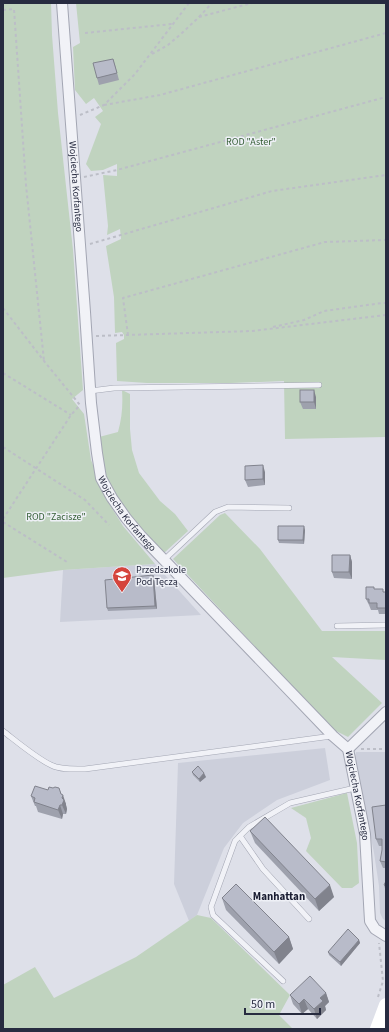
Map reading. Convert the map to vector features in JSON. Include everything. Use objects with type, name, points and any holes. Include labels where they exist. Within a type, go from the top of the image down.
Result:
[{"type":"main road","points":[[378,1029],[386,1005]]},
{"type":"street","name":"Wojciecha Korfantego","points":[[62,3],[90,391],[101,478],[112,498],[126,518],[164,560],[333,736],[348,749],[355,788],[366,834],[370,921],[375,929],[386,936]]},
{"type":"street","points":[[348,749],[386,712]]},
{"type":"lane","points":[[90,391],[114,388],[319,385]]},
{"type":"lane","points":[[164,560],[215,512],[228,507],[289,508]]},
{"type":"lane","points":[[338,626],[386,625]]},
{"type":"lane","points":[[3,731],[52,766],[70,770],[333,736]]},
{"type":"lane","points":[[283,982],[213,915],[211,907],[235,841],[249,827],[290,803],[355,788]]},
{"type":"lane","points":[[240,836],[263,869],[309,919]]},
{"type":"path","points":[[104,105],[135,74],[189,3]]},
{"type":"path","points":[[150,55],[168,45],[212,3]]},
{"type":"path","points":[[199,17],[252,3]]},
{"type":"path","points":[[3,10],[14,9],[26,185],[44,361]]},
{"type":"path","points":[[85,33],[172,24]]},
{"type":"path","points":[[70,118],[104,105],[160,94],[386,33]]},
{"type":"path","points":[[75,179],[117,170],[386,97]]},
{"type":"path","points":[[80,247],[272,191],[386,175]]},
{"type":"path","points":[[128,335],[123,298],[325,242],[386,240]]},
{"type":"path","points":[[252,331],[304,320],[324,311],[382,302],[386,304]]},
{"type":"path","points":[[3,308],[80,405]]},
{"type":"path","points":[[87,336],[252,331],[386,315]]},
{"type":"path","points":[[3,373],[71,415]]},
{"type":"path","points":[[3,519],[71,415],[80,405],[91,403]]},
{"type":"path","points":[[3,446],[85,500],[109,525]]},
{"type":"path","points":[[3,522],[67,562]]},
{"type":"path","points":[[348,749],[386,749]]},
{"type":"shaded area","name":"Przedszkole Pod Tęczą","points":[[155,564],[201,615],[60,622],[63,570]]},
{"type":"shaded area","points":[[325,748],[330,780],[277,800],[243,823],[224,848],[197,915],[189,921],[174,884],[178,763]]},
{"type":"shaded area","points":[[356,752],[386,752],[386,921],[380,913],[379,886],[355,757]]},
{"type":"green space","name":"ROD \"Zacisze\"","points":[[3,3],[51,3],[58,113],[73,250],[83,390],[72,399],[84,414],[91,460],[108,502],[123,526],[155,564],[63,570],[3,578]]},
{"type":"green space","name":"ROD \"Aster\"","points":[[76,3],[386,3],[386,437],[285,439],[284,381],[231,383],[147,383],[117,381],[116,343],[124,339],[124,335],[122,332],[115,333],[114,297],[106,246],[121,239],[120,229],[107,235],[108,226],[103,175],[117,176],[117,164],[103,170],[91,171],[86,164],[101,124],[95,117],[103,111],[94,98],[86,104],[75,90],[73,47],[80,43]]},
{"type":"green space","points":[[122,390],[130,394],[130,429],[132,450],[139,473],[160,501],[175,514],[188,531],[164,553],[130,516],[107,480],[99,437],[118,432],[122,411]]},
{"type":"green space","points":[[225,513],[260,549],[322,631],[386,631],[386,660],[332,657],[382,703],[348,737],[332,729],[173,559],[220,515]]},
{"type":"green space","points":[[347,793],[357,843],[359,883],[352,888],[342,888],[306,851],[311,838],[306,818],[291,808]]},
{"type":"green space","points":[[197,915],[211,918],[290,995],[279,1015],[293,1029],[3,1029],[3,985],[35,967],[54,998],[136,957]]},
{"type":"building","points":[[113,59],[117,73],[97,78],[93,63]]},
{"type":"building","points":[[300,390],[314,390],[314,402],[300,402]]},
{"type":"building","points":[[263,465],[263,479],[245,480],[245,466]]},
{"type":"building","points":[[278,526],[304,526],[303,540],[278,540]]},
{"type":"building","points":[[332,555],[350,555],[349,572],[332,572]]},
{"type":"building","name":"Przedszkole Pod Tęczą","points":[[153,575],[155,606],[107,608],[105,580]]},
{"type":"building","points":[[366,587],[383,589],[383,592],[386,592],[386,608],[377,608],[377,603],[369,603],[369,599],[366,599]]},
{"type":"building","points":[[198,766],[204,773],[199,779],[192,772]]},
{"type":"building","points":[[35,786],[48,790],[49,787],[59,788],[64,800],[58,810],[34,802],[35,798],[31,796]]},
{"type":"building","points":[[386,805],[386,862],[380,861],[382,839],[376,839],[372,807]]},
{"type":"building","points":[[265,817],[330,885],[315,899],[250,831]]},
{"type":"building","points":[[236,884],[289,937],[274,952],[222,898]]},
{"type":"building","points":[[348,929],[359,940],[340,962],[328,952]]},
{"type":"building","points":[[310,976],[326,993],[320,998],[323,1001],[314,1009],[304,999],[299,1004],[290,995]]},
{"type":"place","name":"Przedszkole Pod Tęczą","points":[[122,593]]},
{"type":"district","name":"Manhattan","points":[[279,896]]}]
